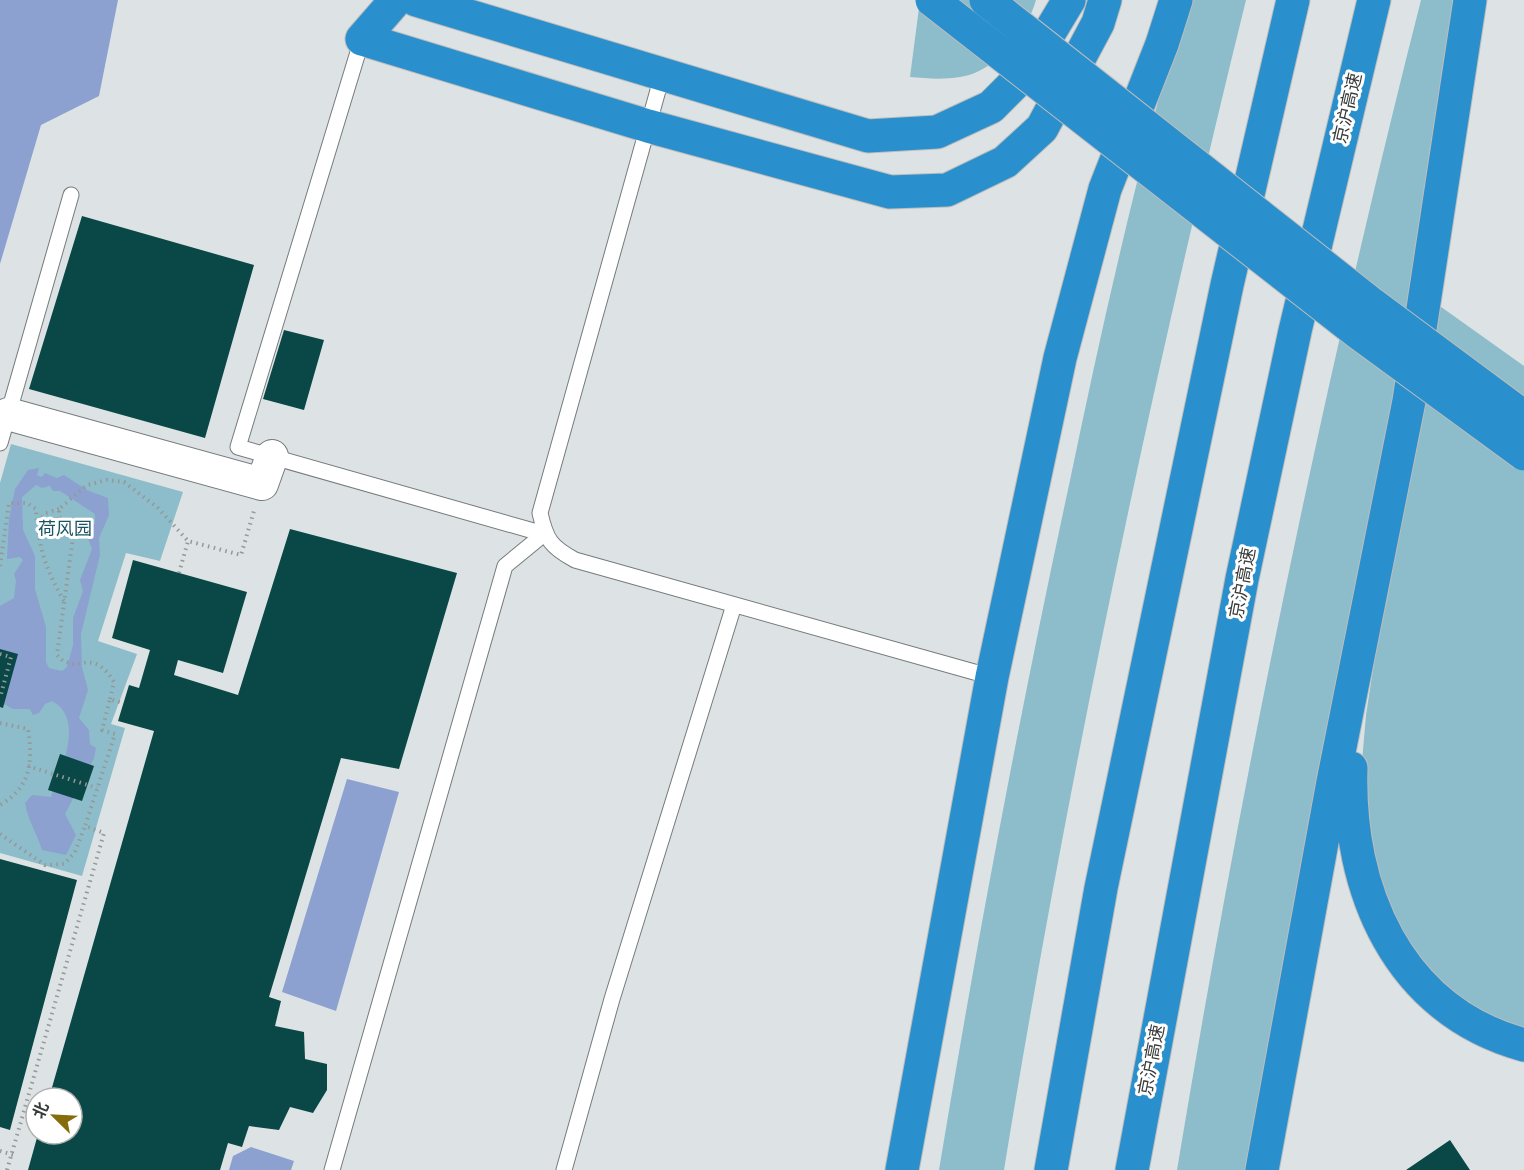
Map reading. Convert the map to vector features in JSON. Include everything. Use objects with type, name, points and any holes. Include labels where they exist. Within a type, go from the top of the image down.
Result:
[{"type":"highway","points":[[362,39],[374,0]]},
{"type":"highway","points":[[362,39],[396,0]]},
{"type":"highway","points":[[416,0],[662,76],[868,136],[938,132],[991,107],[1025,73],[1069,0]]},
{"type":"highway","points":[[932,0],[1351,326],[1524,454]]},
{"type":"highway","points":[[986,0],[1369,302],[1524,417]]},
{"type":"highway","points":[[362,39],[648,126],[890,192],[947,189],[1005,162],[1042,128],[1098,23],[1105,0]]},
{"type":"highway","points":[[902,1170],[992,678],[1060,358],[1102,200],[1162,44],[1176,0]]},
{"type":"highway","points":[[1051,1170],[1103,877],[1227,285],[1293,0]]},
{"type":"highway","name":"京沪高速","points":[[1132,1170],[1242,579],[1294,331],[1374,0]]},
{"type":"highway","points":[[1262,1170],[1330,794],[1408,401],[1470,0]]},
{"type":"highway","points":[[1377,562],[1351,747],[1350,784],[1351,823],[1358,865],[1368,899],[1384,934],[1420,983],[1441,1003],[1469,1021],[1524,1045]]},
{"type":"street","points":[[4,428],[267,470]]},
{"type":"lane","points":[[362,39],[238,447],[267,470],[544,534]]},
{"type":"lane","points":[[662,76],[540,513],[544,534],[556,549],[575,560],[992,678]]},
{"type":"lane","points":[[4,428],[71,195]]},
{"type":"lane","points":[[332,1170],[505,566],[544,534]]},
{"type":"lane","points":[[564,1170],[612,999],[734,606]]},
{"type":"path","points":[[38,522],[46,513],[59,509],[87,485],[107,480],[124,482],[158,508],[188,541],[241,555],[267,470]]},
{"type":"path","points":[[0,566],[9,503],[27,503],[36,509],[39,544],[49,576],[64,602]]},
{"type":"path","points":[[0,834],[45,865],[64,864],[75,852],[115,734],[102,730],[114,682],[102,666],[85,661],[75,665],[63,661],[57,655],[73,537],[59,517],[59,509]]},
{"type":"path","points":[[179,573],[188,541]]},
{"type":"path","points":[[0,654],[11,657],[0,698]]},
{"type":"path","points":[[110,699],[123,703]]},
{"type":"path","points":[[0,723],[27,729],[30,744],[25,784],[14,797],[0,805]]},
{"type":"path","points":[[28,766],[97,788]]},
{"type":"path","points":[[7,1170],[104,833],[85,826]]},
{"type":"path","points":[[0,1151],[13,1155]]},
{"type":"green space","points":[[920,0],[1036,0],[1022,31],[998,58],[971,74],[936,79],[910,77]]},
{"type":"green space","points":[[1187,0],[1246,0],[1177,290],[1113,582],[1055,876],[1004,1170],[939,1170],[968,998],[1033,655],[1109,302],[1153,120]]},
{"type":"green space","points":[[1421,0],[1463,0],[1400,393],[1249,1170],[1177,1170],[1229,876],[1287,582],[1351,290]]},
{"type":"green space","points":[[1430,299],[1524,366],[1524,1028],[1498,1021],[1431,979],[1387,913],[1366,825],[1361,773],[1366,715]]},
{"type":"green space","name":"荷风园","points":[[11,444],[183,492],[160,561],[126,553],[98,641],[137,654],[111,724],[125,728],[82,876],[0,853],[0,483]]},
{"type":"shaded area","points":[[0,0],[118,0],[99,96],[41,125],[0,264]]},
{"type":"shaded area","points":[[39,468],[37,475],[42,477],[45,473],[57,478],[64,475],[87,490],[108,498],[109,515],[99,538],[100,555],[81,634],[82,667],[88,690],[79,718],[89,730],[90,744],[96,748],[94,758],[65,814],[76,835],[66,855],[42,850],[25,803],[32,795],[51,797],[68,746],[67,720],[62,709],[52,701],[45,704],[39,713],[33,715],[30,709],[13,709],[0,702],[0,606],[14,598],[16,581],[14,574],[23,560],[20,557],[7,559],[9,519],[15,489],[28,470]],"holes":[[[36,485],[42,488],[50,486],[53,491],[60,491],[95,514],[95,523],[87,536],[92,549],[80,580],[83,591],[73,618],[73,645],[67,667],[62,671],[49,668],[46,662],[46,627],[35,589],[35,556],[23,530],[22,497]]]},
{"type":"shaded area","points":[[347,779],[399,792],[336,1011],[282,992]]},
{"type":"shaded area","points":[[251,1147],[294,1161],[291,1170],[229,1170],[233,1156]]},
{"type":"building","points":[[82,216],[254,265],[205,438],[29,389]]},
{"type":"building","points":[[284,330],[324,340],[304,410],[263,399]]},
{"type":"building","points":[[290,529],[457,573],[399,769],[341,758],[269,997],[281,1001],[275,1026],[304,1032],[305,1059],[327,1064],[327,1090],[313,1113],[290,1107],[279,1130],[249,1126],[242,1147],[228,1143],[220,1170],[28,1170],[35,1146],[84,1146],[84,1086],[52,1086],[154,731],[118,721],[129,685],[139,688],[150,650],[112,638],[133,560],[247,592],[223,673],[178,660],[174,675],[238,695]]},
{"type":"building","points":[[0,649],[18,654],[3,708],[0,707]]},
{"type":"building","points":[[60,754],[94,766],[82,801],[48,790]]},
{"type":"building","points":[[0,859],[77,880],[10,1130],[0,1127]]},
{"type":"building","points":[[1450,1140],[1470,1170],[1406,1170]]}]
